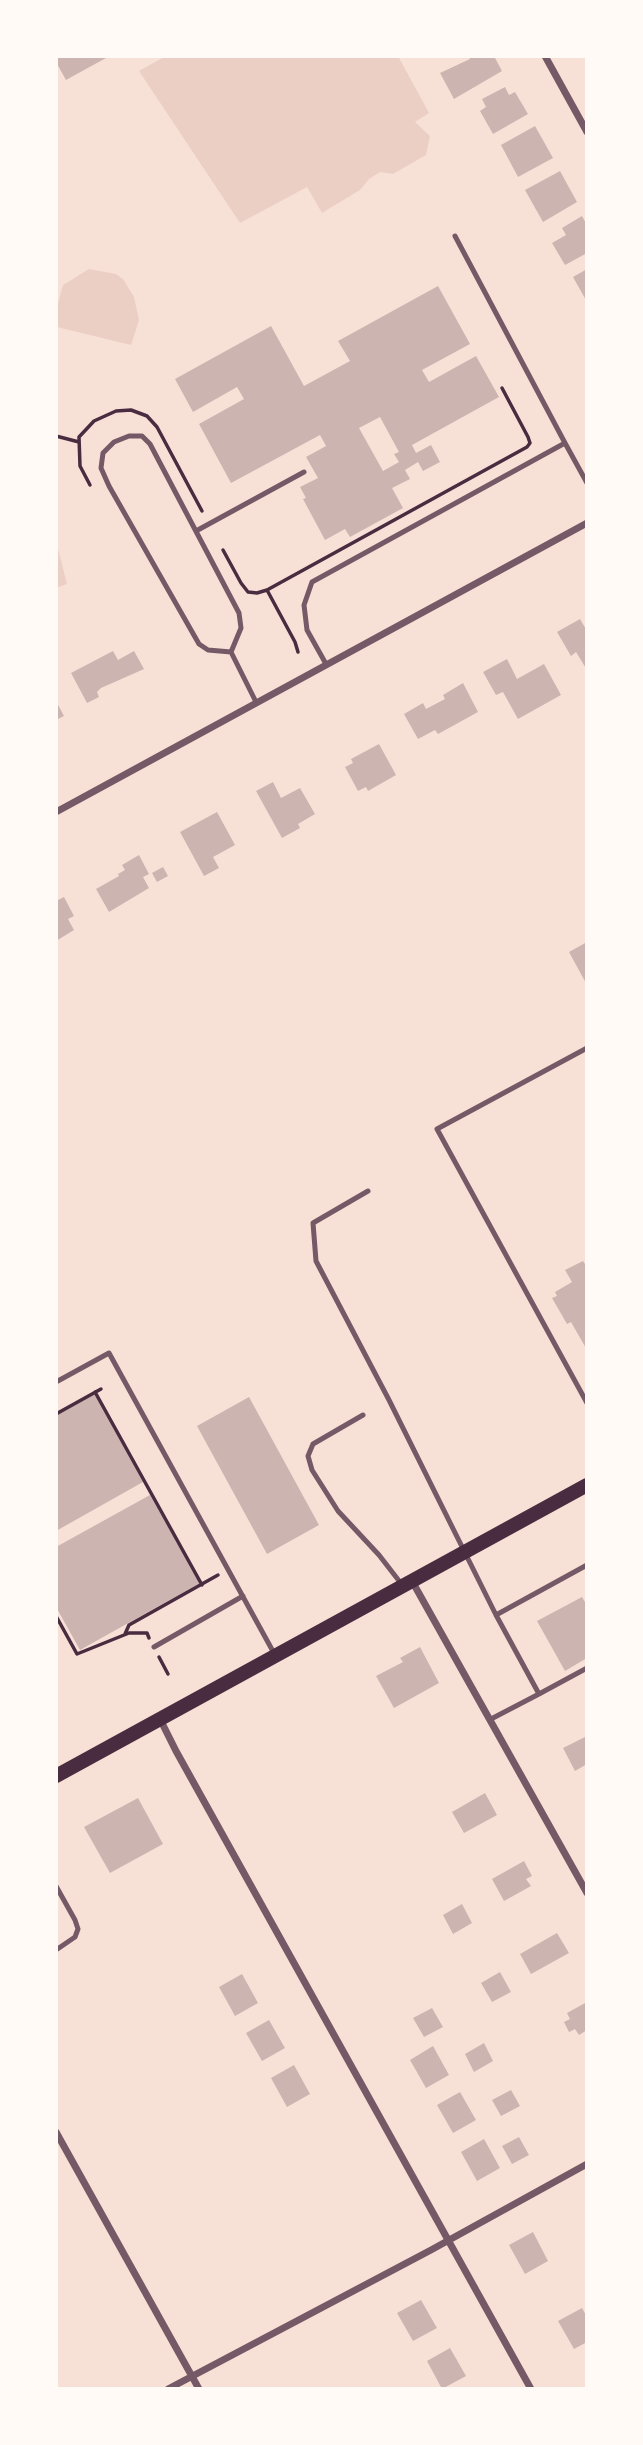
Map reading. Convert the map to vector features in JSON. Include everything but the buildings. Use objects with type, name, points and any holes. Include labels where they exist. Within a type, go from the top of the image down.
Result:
[{"type":"main road","points":[[56,1776],[587,1485]]},
{"type":"street","points":[[545,56],[587,132]]},
{"type":"street","points":[[56,812],[587,523]]},
{"type":"street","points":[[407,1583],[491,1719],[587,1894]]},
{"type":"street","points":[[160,1718],[531,2389]]},
{"type":"street","points":[[56,2133],[199,2389]]},
{"type":"street","points":[[168,2389],[587,2164]]},
{"type":"lane","points":[[455,236],[587,484]]},
{"type":"lane","points":[[231,652],[208,650],[199,644],[109,486],[101,468],[103,453],[114,442],[129,436],[142,436],[150,444],[239,613],[241,628],[231,652],[256,702]]},
{"type":"lane","points":[[326,664],[307,630],[304,605],[312,582],[565,443]]},
{"type":"lane","points":[[196,531],[304,472]]},
{"type":"lane","points":[[587,1048],[437,1129],[587,1403]]},
{"type":"lane","points":[[368,1191],[313,1223],[316,1261],[539,1694]]},
{"type":"lane","points":[[56,1382],[109,1353],[275,1655]]},
{"type":"lane","points":[[363,1415],[313,1444],[308,1455],[312,1470],[338,1511],[407,1583]]},
{"type":"lane","points":[[496,1615],[587,1565]]},
{"type":"lane","points":[[154,1647],[243,1597]]},
{"type":"lane","points":[[491,1719],[587,1668]]},
{"type":"lane","points":[[56,1886],[78,1929],[75,1937],[56,1950]]},
{"type":"path","points":[[223,550],[248,592],[267,590],[527,447],[530,443],[528,436],[502,388]]},
{"type":"path","points":[[56,436],[79,442]]},
{"type":"path","points":[[267,590],[298,652]]},
{"type":"path","points":[[56,1414],[101,1389]]},
{"type":"path","points":[[95,1392],[202,1585]]},
{"type":"path","points":[[124,1635],[129,1625],[229,1570]]},
{"type":"path","points":[[56,1615],[78,1654],[124,1635],[147,1633],[168,1674]]},
{"type":"shaded area","points":[[166,56],[398,56],[429,113],[415,122],[430,136],[426,155],[393,174],[380,172],[369,179],[360,190],[322,213],[307,187],[240,223],[139,71]]},
{"type":"shaded area","points":[[89,269],[116,274],[123,279],[134,297],[139,320],[131,345],[57,327],[58,303],[63,285]]},
{"type":"shaded area","points":[[56,541],[67,584],[56,588]]}]
